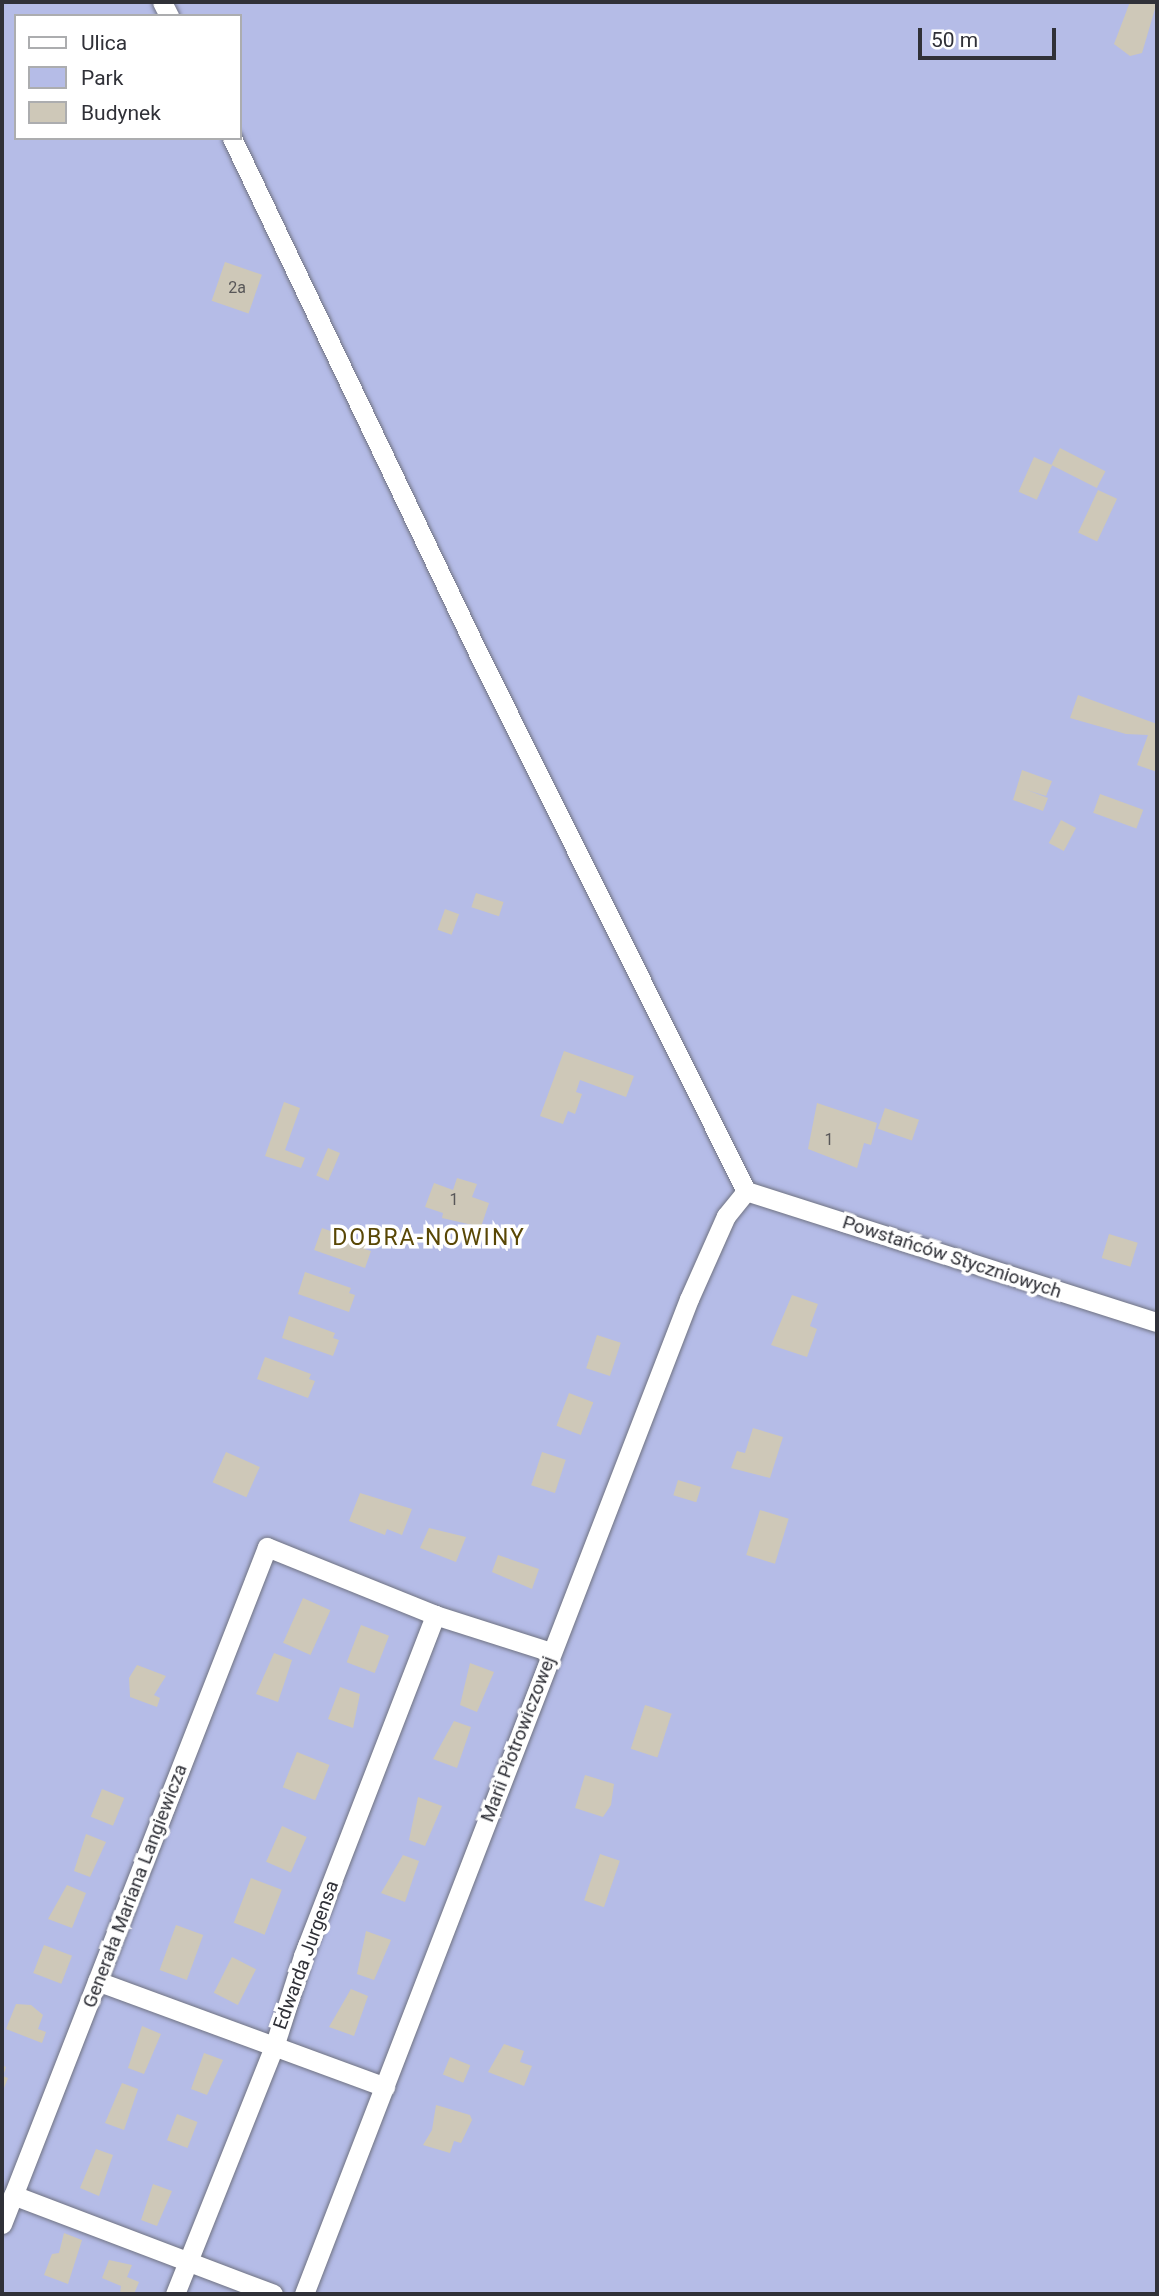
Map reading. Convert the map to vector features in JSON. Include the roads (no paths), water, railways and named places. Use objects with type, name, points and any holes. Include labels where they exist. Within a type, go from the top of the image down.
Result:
[{"type":"street","points":[[233,140],[474,645],[746,1191]]},
{"type":"street","name":"Powstańców Styczniowych","points":[[746,1191],[1157,1322]]},
{"type":"street","name":"Marii Piotrowiczowej","points":[[304,2294],[708,1252],[726,1216],[746,1191]]},
{"type":"street","name":"Generała Mariana Langiewicza","points":[[2,2224],[267,1548],[435,1615]]},
{"type":"street","points":[[435,1615],[551,1652]]},
{"type":"street","name":"Edwarda Jurgensa","points":[[175,2294],[274,2047],[303,1956],[435,1615]]},
{"type":"street","points":[[97,1981],[385,2087]]},
{"type":"street","points":[[13,2195],[273,2294]]},
{"type":"district","name":"DOBRA-NOWINY","points":[[429,1238]]}]
